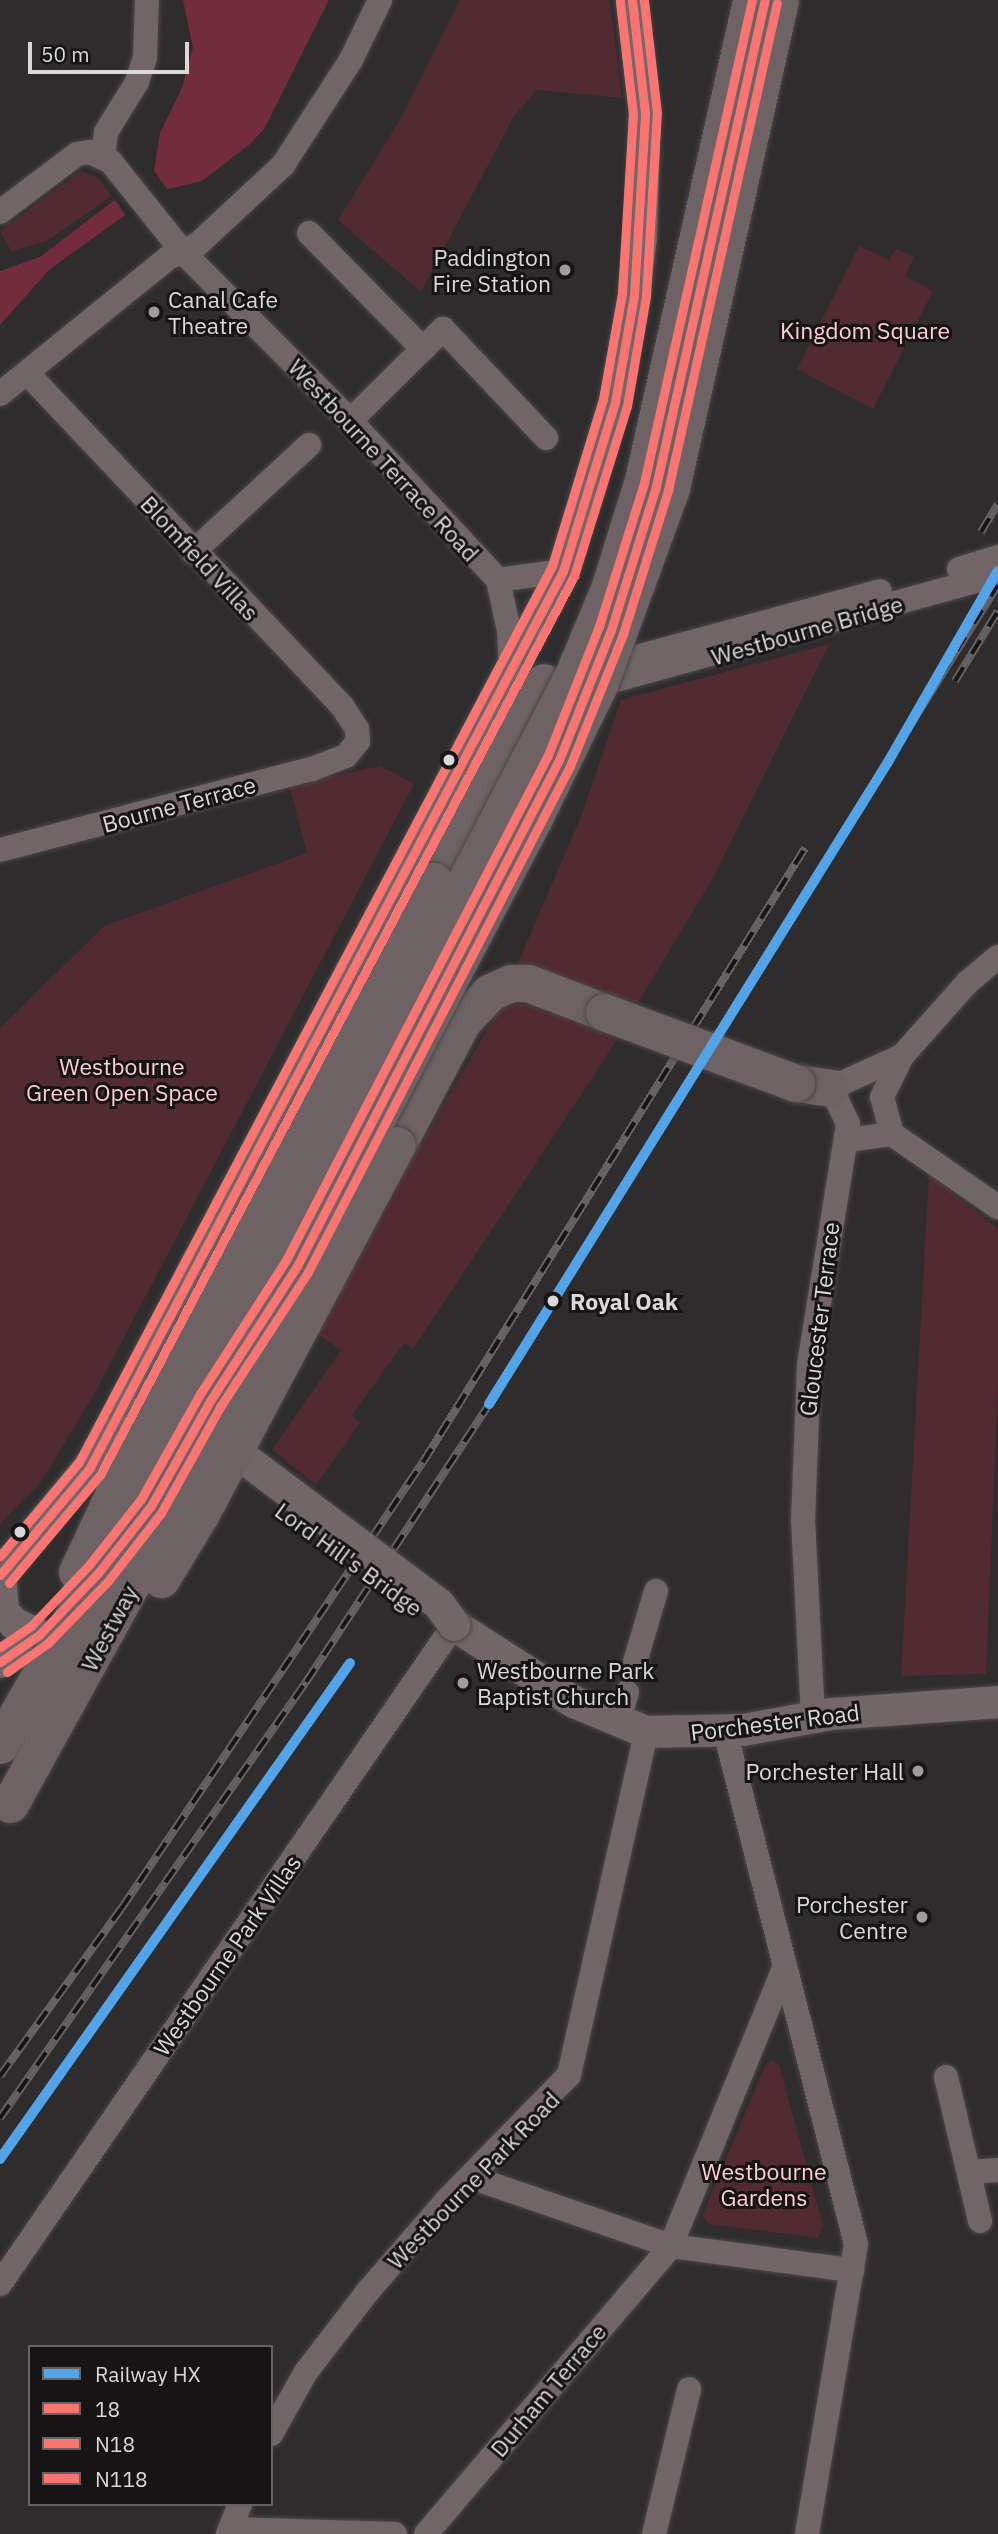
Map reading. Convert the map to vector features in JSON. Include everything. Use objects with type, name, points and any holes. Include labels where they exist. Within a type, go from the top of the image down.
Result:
[{"type":"highway","name":"Westway","points":[[0,1745],[187,1416],[433,951],[573,675],[610,586],[643,480],[751,0]]},
{"type":"highway","name":"Westway","points":[[5,1810],[158,1536],[599,685],[671,488],[780,0]]},
{"type":"highway","points":[[0,1734],[166,1382],[523,709],[527,678]]},
{"type":"highway","points":[[5,1810],[98,1681],[200,1515],[475,1003],[510,983],[528,983],[814,1085]]},
{"type":"main road","points":[[89,1469],[209,1259],[527,678],[615,402],[637,272],[644,92],[632,0]]},
{"type":"main road","points":[[0,1662],[32,1640],[3,1612],[0,1575],[89,1469],[131,1424]]},
{"type":"main road","name":"Lord Hill's Bridge","points":[[244,1471],[430,1618],[454,1625]]},
{"type":"main road","name":"Porchester Road","points":[[454,1625],[538,1681],[632,1727],[726,1731],[813,1717],[998,1702]]},
{"type":"street","points":[[0,212],[77,154],[103,157],[106,132],[137,82],[145,57],[147,0]]},
{"type":"street","points":[[0,394],[182,251],[198,244],[283,165],[351,60],[380,0]]},
{"type":"street","name":"Westbourne Terrace Road","points":[[103,157],[124,178],[182,251],[351,421],[498,580],[509,631],[527,678]]},
{"type":"street","points":[[309,233],[423,349]]},
{"type":"street","points":[[351,421],[443,329],[546,438]]},
{"type":"street","name":"Blomfield Villas","points":[[27,373],[193,552],[342,706],[357,729],[355,748]]},
{"type":"street","points":[[193,552],[309,445]]},
{"type":"street","name":"Westbourne Bridge","points":[[675,657],[998,557]]},
{"type":"street","name":"Westbourne Terrace Road","points":[[498,580],[563,571]]},
{"type":"street","name":"Westbourne Bridge","points":[[621,670],[998,575]]},
{"type":"street","name":"Bourne Terrace","points":[[0,850],[312,769],[355,748]]},
{"type":"street","points":[[998,957],[968,982],[902,1056],[882,1097],[892,1133],[998,1207]]},
{"type":"street","points":[[814,1085],[902,1056]]},
{"type":"street","name":"Gloucester Terrace","points":[[813,1717],[803,1521],[809,1365],[834,1195],[847,1140],[848,1124],[814,1085]]},
{"type":"street","points":[[847,1140],[892,1133]]},
{"type":"street","points":[[635,1662],[656,1591]]},
{"type":"street","name":"Westbourne Park Villas","points":[[0,2284],[454,1625]]},
{"type":"street","name":"Westbourne Park Road","points":[[273,2430],[306,2372],[342,2322],[471,2177],[569,2075],[632,1727],[627,1692]]},
{"type":"street","points":[[726,1731],[856,2244],[807,2534]]},
{"type":"street","points":[[671,2246],[785,1966]]},
{"type":"street","points":[[946,2077],[984,2171],[980,2221]]},
{"type":"street","points":[[471,2177],[671,2246],[852,2270]]},
{"type":"street","name":"Durham Terrace","points":[[426,2534],[671,2246]]},
{"type":"street","points":[[654,2534],[689,2389]]},
{"type":"street","points":[[239,2506],[229,2531],[395,2534]]},
{"type":"green space","points":[[460,0],[610,0],[622,98],[537,90],[514,116],[421,292],[338,220],[401,118]]},
{"type":"green space","points":[[81,171],[98,178],[112,196],[47,241],[11,251],[0,231]]},
{"type":"green space","name":"Kingdom Square","points":[[859,246],[889,260],[896,249],[914,257],[905,276],[933,291],[873,409],[797,369]]},
{"type":"green space","points":[[829,644],[713,878],[599,1068],[413,1349],[404,1343],[352,1415],[360,1423],[316,1485],[272,1450],[341,1350],[313,1331],[496,1014],[582,814],[621,700]]},
{"type":"green space","name":"Westbourne Green Open Space","points":[[380,766],[414,784],[97,1389],[41,1482],[0,1524],[0,1028],[104,926],[307,853],[289,785]]},
{"type":"green space","points":[[929,1174],[998,1229],[998,1387],[986,1674],[901,1676]]},
{"type":"green space","name":"Westbourne Gardens","points":[[772,2060],[779,2065],[823,2226],[818,2238],[709,2224],[702,2216],[765,2065]]},
{"type":"shaded area","points":[[183,0],[329,0],[264,129],[250,144],[202,181],[168,189],[125,215],[49,270],[0,325],[0,271],[40,257],[154,170],[160,133],[182,88],[193,48]]},
{"type":"pier","points":[[151,166],[169,192],[127,217],[114,199]]},
{"type":"railway","points":[[981,532],[998,504]]},
{"type":"railway","points":[[906,732],[998,585]]},
{"type":"railway","points":[[955,681],[998,611]]},
{"type":"railway","points":[[0,2076],[121,1909],[423,1462],[805,848]]},
{"type":"railway","points":[[0,2118],[306,1682],[489,1404]]},
{"type":"rail line","name":"HX","points":[[489,1404],[888,762],[998,571]]},
{"type":"rail line","name":"HX","points":[[0,2159],[350,1663]]},
{"type":"transit line","name":"18","points":[[0,1575],[89,1469],[563,571],[615,402],[634,295],[645,113],[632,0]]},
{"type":"transit line","name":"N18","points":[[9,1583],[100,1475],[574,576],[627,406],[646,296],[657,113],[644,0]]},
{"type":"transit line","name":"N118","points":[[0,1647],[31,1626],[89,1565],[141,1499],[200,1394],[286,1260],[548,755],[599,626],[644,483],[752,0]]},
{"type":"transit line","name":"18","points":[[0,1662],[39,1635],[98,1573],[151,1506],[210,1401],[297,1266],[559,760],[611,630],[656,486],[765,0]]},
{"type":"transit line","name":"N118","points":[[0,1556],[79,1462],[552,566],[603,399],[622,293],[633,114],[620,1]]},
{"type":"transit line","name":"N18","points":[[7,1672],[48,1643],[108,1581],[161,1513],[220,1407],[308,1272],[570,766],[623,634],[668,490],[777,3]]},
{"type":"place","name":"Paddington Fire Station","points":[[565,270]]},
{"type":"place","name":"Canal Cafe Theatre","points":[[154,312]]},
{"type":"place","name":"Royal Oak","points":[[553,1301]]},
{"type":"place","name":"Westbourne Park Baptist Church","points":[[463,1683]]},
{"type":"place","name":"Porchester Hall","points":[[918,1771]]},
{"type":"place","name":"Porchester Centre","points":[[922,1917]]}]
